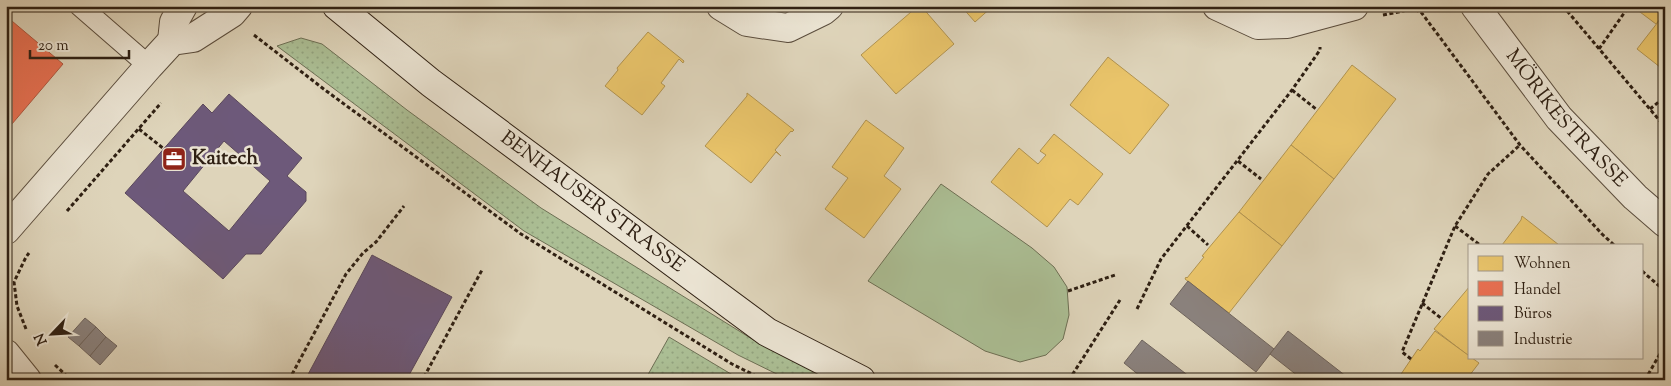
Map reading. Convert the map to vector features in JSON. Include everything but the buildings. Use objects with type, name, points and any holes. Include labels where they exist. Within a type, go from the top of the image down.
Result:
[{"type":"street","points":[[172,42],[174,22],[183,6]]},
{"type":"street","points":[[6,230],[148,66],[172,42],[193,38],[232,14],[238,6]]},
{"type":"street","name":"BENHAUSER STRASSE","points":[[337,6],[431,83],[767,332],[861,380]]},
{"type":"street","points":[[721,6],[747,22],[788,28],[823,11],[829,6]]},
{"type":"street","points":[[1217,6],[1258,25],[1287,24],[1354,6]]},
{"type":"street","name":"MÖRIKESTRASSE","points":[[1475,6],[1559,118],[1635,197],[1665,223]]},
{"type":"street","points":[[6,354],[27,380]]},
{"type":"lane","points":[[80,6],[148,66]]},
{"type":"path","points":[[1563,6],[1665,127]]},
{"type":"path","points":[[1599,49],[1629,6]]},
{"type":"path","points":[[1382,16],[1413,9],[1422,12],[1520,145],[1613,244]]},
{"type":"path","points":[[252,34],[521,234],[732,364],[764,380]]},
{"type":"path","points":[[1137,309],[1161,259],[1292,90],[1320,50],[1320,41]]},
{"type":"path","points":[[1292,90],[1316,109]]},
{"type":"path","points":[[1650,109],[1665,97]]},
{"type":"path","points":[[67,211],[164,100]]},
{"type":"path","points":[[1411,359],[1402,352],[1456,226],[1488,174],[1520,145]]},
{"type":"path","points":[[1238,161],[1261,179]]},
{"type":"path","points":[[289,380],[346,274],[363,253],[376,242],[404,206]]},
{"type":"path","points":[[1187,226],[1208,245]]},
{"type":"path","points":[[1456,226],[1479,244]]},
{"type":"path","points":[[26,330],[17,306],[14,282],[31,251]]},
{"type":"path","points":[[424,377],[482,270]]},
{"type":"path","points":[[1644,273],[1665,291]]},
{"type":"path","points":[[1068,292],[1115,275]]},
{"type":"path","points":[[1069,380],[1120,300]]},
{"type":"path","points":[[1422,303],[1442,319]]},
{"type":"path","points":[[1645,380],[1665,345]]},
{"type":"path","points":[[53,362],[71,380]]},
{"type":"green space","points":[[301,38],[322,44],[407,110],[541,208],[752,339],[832,380],[789,380],[738,355],[524,231],[277,46]]},
{"type":"green space","points":[[941,184],[1032,248],[1054,267],[1067,287],[1069,315],[1063,339],[1046,355],[1020,362],[985,351],[868,281]]},
{"type":"green space","points":[[669,337],[741,380],[645,380]]},
{"type":"place","name":"Kaitech","points":[[174,159]]}]
